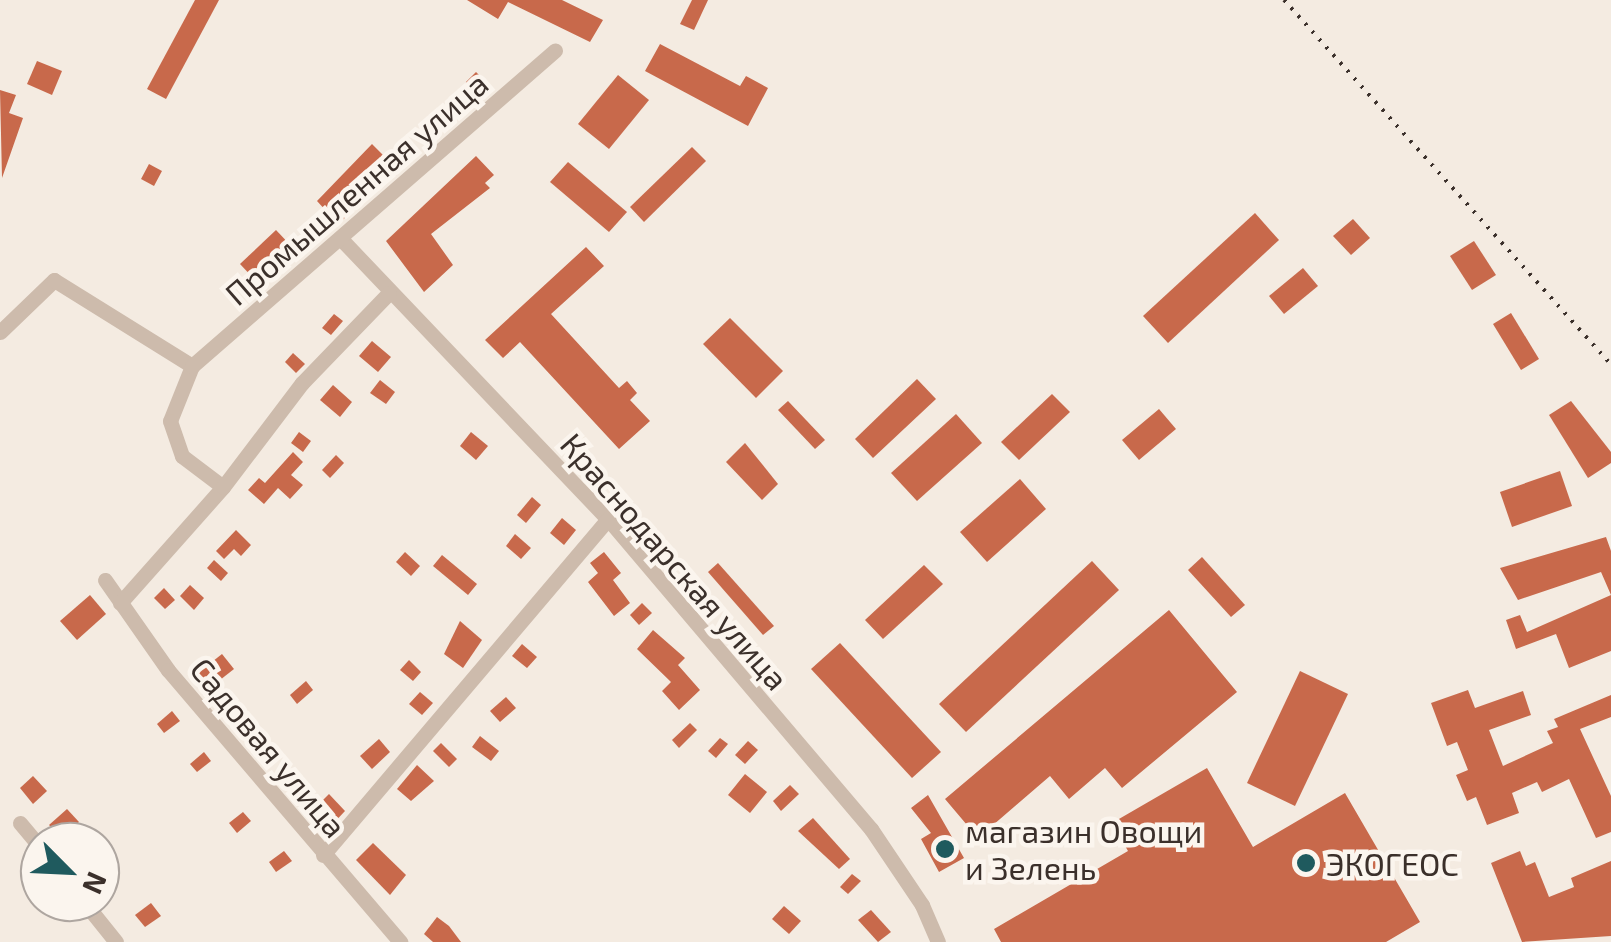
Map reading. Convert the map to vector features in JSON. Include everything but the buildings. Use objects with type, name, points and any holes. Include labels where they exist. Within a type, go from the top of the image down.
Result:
[{"type":"street","name":"Промышленная улица","points":[[192,366],[342,240],[555,51]]},
{"type":"street","name":"Краснодарская улица","points":[[342,240],[608,519],[870,829],[922,905],[938,942]]},
{"type":"street","points":[[0,332],[54,280],[192,366],[170,421],[182,456],[224,487]]},
{"type":"street","points":[[120,603],[224,487],[302,384],[389,293]]},
{"type":"street","points":[[323,855],[608,519]]},
{"type":"street","name":"Садовая улица","points":[[105,580],[323,855],[400,942]]},
{"type":"street","points":[[100,922],[116,942]]},
{"type":"railway","points":[[1284,0],[1611,365]]},
{"type":"place","name":"магазин Овощи и Зелень","points":[[945,849]]},
{"type":"place","name":"ЭКОГЕОС","points":[[1306,863]]}]
